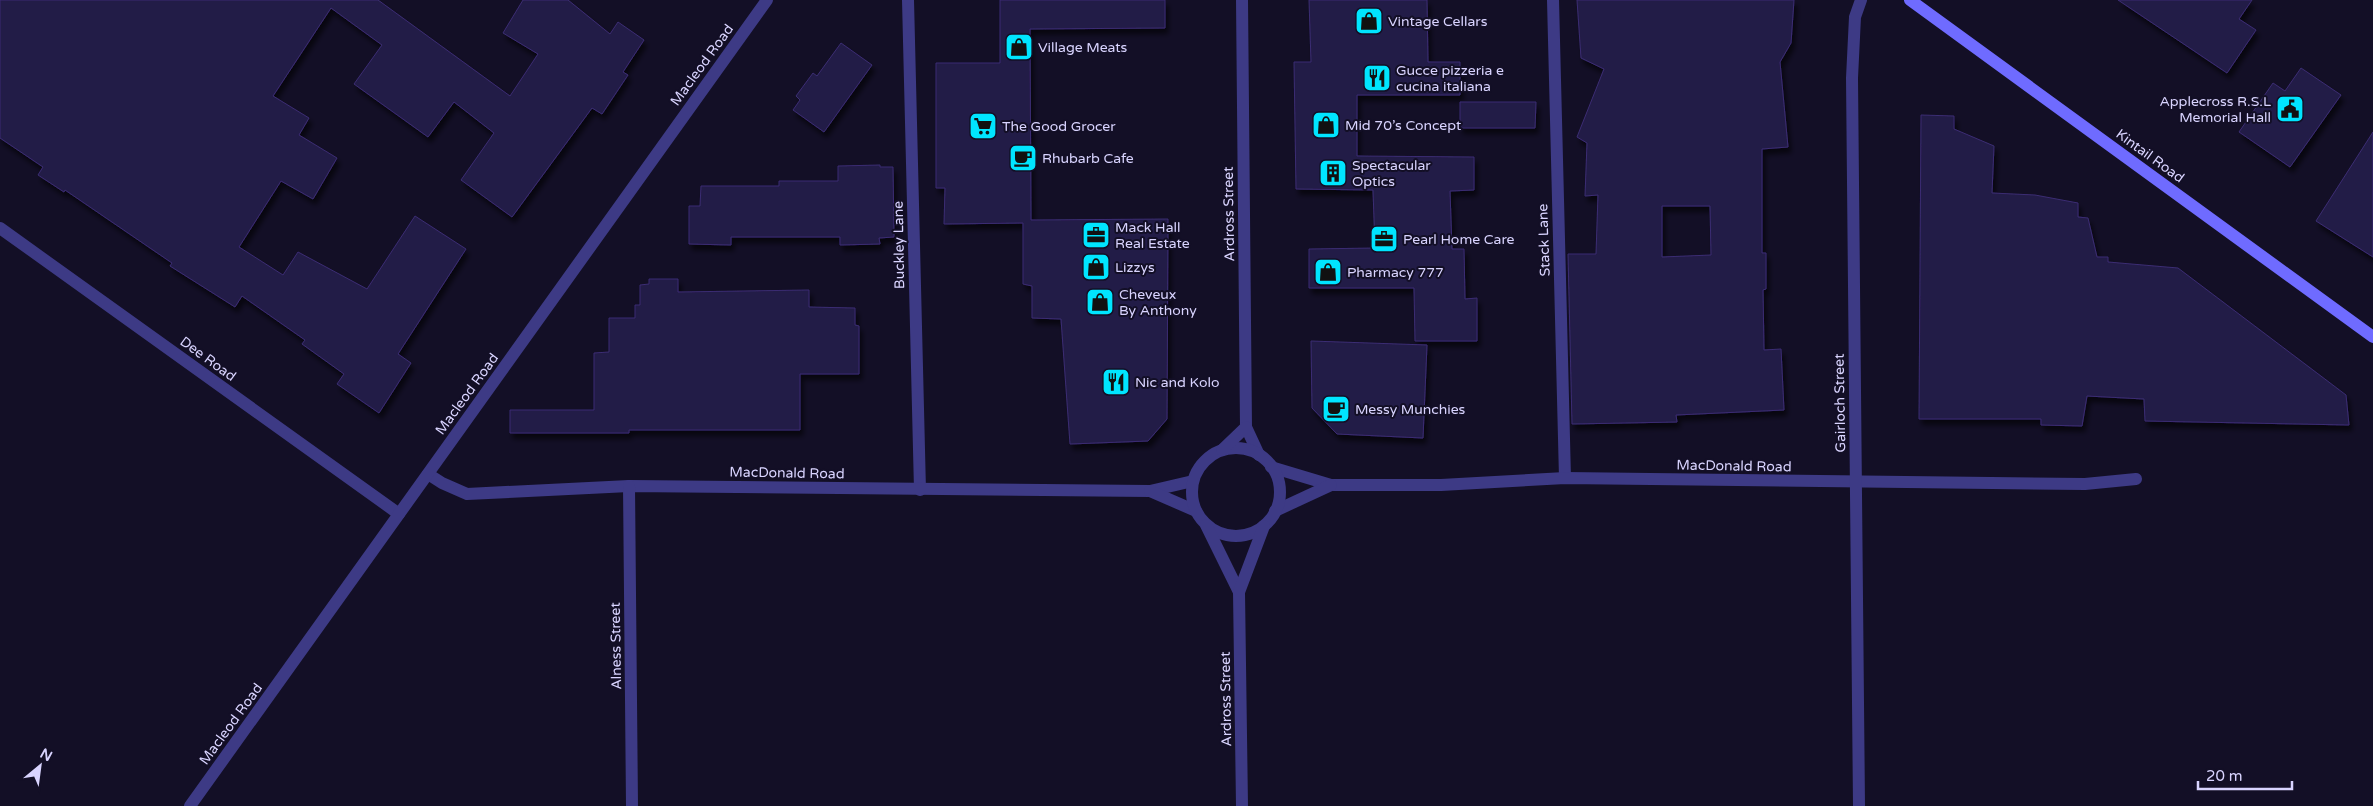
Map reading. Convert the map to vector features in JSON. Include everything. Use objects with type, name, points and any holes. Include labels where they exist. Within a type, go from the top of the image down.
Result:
[{"type":"main road","name":"Kintail Road","points":[[1910,0],[2373,337]]},
{"type":"street","name":"Macleod Road","points":[[190,806],[767,0]]},
{"type":"street","name":"Buckley Lane","points":[[908,0],[920,490]]},
{"type":"street","name":"Ardross Street","points":[[1242,0],[1246,427],[1259,455]]},
{"type":"street","name":"Stack Lane","points":[[1553,0],[1565,478]]},
{"type":"street","name":"Gairloch Street","points":[[1859,806],[1852,78],[1855,17],[1861,0]]},
{"type":"street","name":"Dee Road","points":[[0,228],[399,514]]},
{"type":"street","points":[[1222,450],[1247,450],[1259,455],[1271,467],[1277,477],[1279,501],[1275,511],[1264,526],[1244,535],[1233,536],[1212,529],[1204,522],[1196,511],[1193,501],[1193,481],[1199,468],[1209,457],[1222,450],[1246,427]]},
{"type":"street","name":"MacDonald Road","points":[[1271,467],[1332,486],[1441,485],[1565,478],[2085,484],[2136,479]]},
{"type":"street","name":"MacDonald Road","points":[[428,474],[442,483],[467,494],[629,486],[1150,491],[1193,481]]},
{"type":"street","name":"Alness Street","points":[[629,486],[632,806]]},
{"type":"street","name":"MacDonald Road","points":[[1275,511],[1332,486]]},
{"type":"street","name":"MacDonald Road","points":[[1150,491],[1196,511]]},
{"type":"street","name":"Ardross Street","points":[[1204,522],[1240,592]]},
{"type":"street","name":"Ardross Street","points":[[1242,806],[1240,592],[1264,526]]},
{"type":"building","points":[[0,0],[378,0],[510,96],[538,54],[503,33],[523,0],[568,0],[610,34],[618,22],[644,40],[623,72],[628,75],[602,114],[592,108],[512,217],[461,180],[494,133],[454,102],[428,137],[354,84],[382,45],[331,8],[273,96],[309,118],[299,135],[337,158],[313,199],[281,181],[239,247],[283,275],[298,252],[367,289],[415,216],[466,249],[398,354],[411,363],[379,413],[337,384],[344,374],[302,344],[305,340],[242,296],[235,307],[170,266],[172,263],[65,190],[64,192],[38,175],[43,167],[0,138]]},
{"type":"building","points":[[1000,0],[1165,0],[1165,28],[1030,29],[1031,220],[1168,219],[1167,419],[1148,441],[1070,444],[1061,319],[1032,318],[1032,286],[1023,284],[1023,223],[944,224],[945,188],[936,188],[936,63],[1000,63]]},
{"type":"building","points":[[1309,0],[1427,0],[1428,62],[1460,62],[1460,95],[1357,95],[1357,156],[1474,157],[1474,190],[1450,191],[1452,249],[1464,249],[1465,299],[1477,298],[1477,341],[1415,341],[1414,288],[1309,288],[1309,249],[1375,248],[1373,190],[1296,189],[1294,62],[1311,62]]},
{"type":"building","points":[[1577,0],[1794,0],[1791,43],[1780,62],[1788,147],[1762,149],[1762,253],[1766,253],[1766,289],[1763,290],[1764,350],[1781,349],[1784,410],[1676,415],[1677,422],[1572,424],[1568,254],[1596,254],[1598,195],[1585,196],[1587,143],[1577,137],[1604,69],[1581,58]],"holes":[[[1662,206],[1710,206],[1711,255],[1662,257]]]},
{"type":"building","points":[[2118,0],[2252,0],[2239,19],[2256,30],[2227,73]]},
{"type":"building","points":[[841,43],[872,65],[824,132],[793,110],[800,100],[796,96],[813,73],[817,76]]},
{"type":"building","name":"Applecross R.S.L Memorial Hall","points":[[2301,68],[2341,95],[2290,167],[2239,132],[2273,83],[2285,91]]},
{"type":"building","points":[[1460,102],[1536,102],[1535,128],[1460,128]]},
{"type":"building","points":[[1921,115],[1954,116],[1954,129],[1994,146],[1992,193],[2035,195],[2078,203],[2078,217],[2088,218],[2097,257],[2108,257],[2108,262],[2178,268],[2346,395],[2349,425],[2145,421],[2144,399],[2087,396],[2082,426],[2041,425],[2041,419],[1919,419]]},
{"type":"building","points":[[2373,132],[2373,257],[2316,221]]},
{"type":"building","points":[[880,165],[880,167],[893,167],[894,237],[879,238],[880,244],[840,245],[840,237],[731,237],[731,245],[689,244],[689,206],[700,206],[701,186],[779,186],[779,181],[838,181],[838,166]]},
{"type":"building","points":[[649,279],[678,279],[678,292],[809,290],[809,307],[855,308],[855,325],[859,326],[859,374],[800,374],[800,430],[629,430],[629,433],[510,433],[510,410],[594,410],[594,353],[609,352],[609,318],[635,318],[635,305],[640,305],[640,285],[649,284]]},
{"type":"building","points":[[1311,341],[1427,345],[1423,438],[1337,434],[1312,408]]},
{"type":"place","name":"Vintage Cellars","points":[[1369,21]]},
{"type":"place","name":"Village Meats","points":[[1019,47]]},
{"type":"place","name":"Gucce pizzeria e cucina italiana","points":[[1377,78]]},
{"type":"place","name":"Applecross R.S.L Memorial Hall","points":[[2290,109]]},
{"type":"place","name":"Mid 70’s Concept","points":[[1326,125]]},
{"type":"place","name":"The Good Grocer","points":[[983,126]]},
{"type":"place","name":"Rhubarb Cafe","points":[[1023,158]]},
{"type":"place","name":"Spectacular Optics","points":[[1333,173]]},
{"type":"place","name":"Mack Hall Real Estate","points":[[1096,235]]},
{"type":"place","name":"Pearl Home Care","points":[[1384,239]]},
{"type":"place","name":"Lizzys","points":[[1096,267]]},
{"type":"place","name":"Pharmacy 777","points":[[1328,272]]},
{"type":"place","name":"Cheveux By Anthony","points":[[1100,302]]},
{"type":"place","name":"Nic and Kolo","points":[[1116,382]]},
{"type":"place","name":"Messy Munchies","points":[[1336,409]]}]
